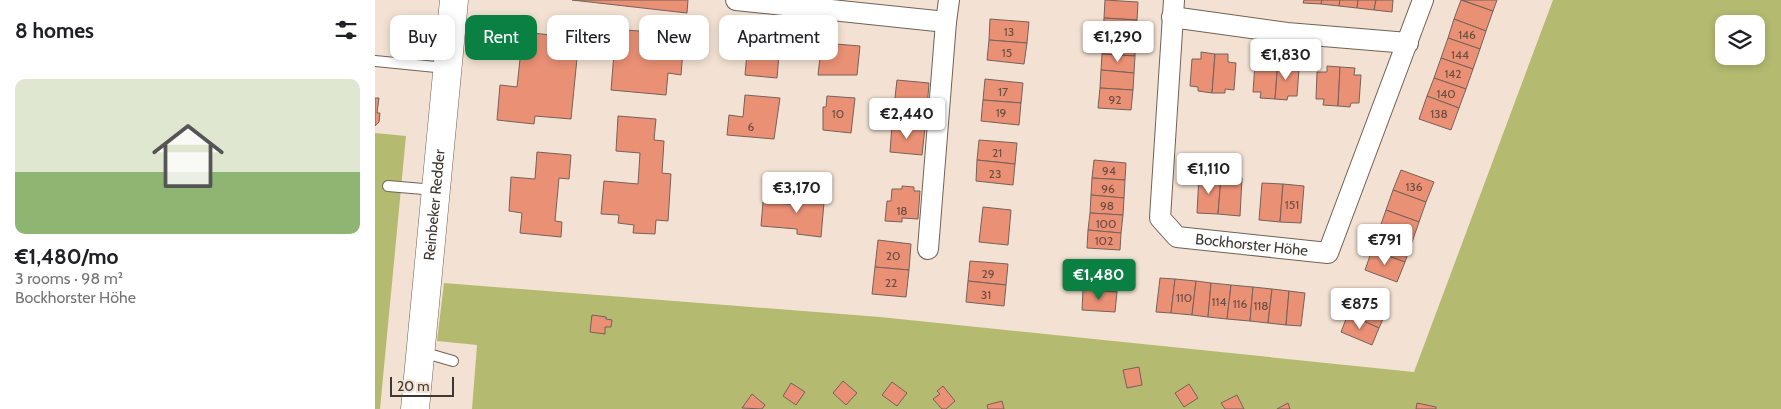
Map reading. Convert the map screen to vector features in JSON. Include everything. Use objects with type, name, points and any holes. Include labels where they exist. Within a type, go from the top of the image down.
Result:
[{"type":"main road","name":"Reinbeker Redder","points":[[415,409],[454,0]]},
{"type":"street","points":[[736,0],[947,22]]},
{"type":"street","points":[[928,249],[949,0]]},
{"type":"street","name":"Bockhorster Höhe","points":[[1408,43],[1287,33],[1173,8],[1160,218],[1177,237],[1328,253],[1408,43],[1423,0]]},
{"type":"lane","points":[[375,61],[447,68]]},
{"type":"lane","points":[[388,186],[435,190]]},
{"type":"lane","points":[[421,352],[453,361]]},
{"type":"green space","points":[[1553,0],[1781,0],[1781,409],[472,409],[477,345],[437,341],[444,283],[880,317],[1414,372]]},
{"type":"green space","points":[[375,133],[406,136],[380,409],[375,409]]},
{"type":"building","points":[[572,0],[688,0],[687,13]]},
{"type":"building","points":[[1105,0],[1138,2],[1137,20],[1104,18]]},
{"type":"building","points":[[1304,0],[1322,0],[1321,4],[1303,3]]},
{"type":"building","points":[[1322,0],[1340,0],[1339,6],[1321,4]]},
{"type":"building","points":[[1340,0],[1358,0],[1357,8],[1339,6]]},
{"type":"building","points":[[1358,0],[1376,0],[1374,10],[1357,8]]},
{"type":"building","points":[[1376,0],[1393,0],[1392,12],[1374,10]]},
{"type":"building","points":[[1461,0],[1493,11],[1486,31],[1454,19]]},
{"type":"building","points":[[1462,0],[1497,0],[1493,11]]},
{"type":"building","points":[[1104,18],[1137,20],[1136,38],[1103,36]]},
{"type":"building","points":[[990,19],[1029,22],[1027,43],[989,40]]},
{"type":"building","points":[[1454,19],[1486,31],[1480,49],[1448,38]]},
{"type":"building","points":[[629,30],[639,31],[639,60],[682,60],[681,75],[668,73],[666,95],[611,90],[613,60],[629,60]]},
{"type":"building","points":[[537,34],[547,35],[547,60],[577,60],[571,119],[535,116],[534,124],[497,120],[500,85],[517,87],[520,60],[537,60]]},
{"type":"building","points":[[1103,36],[1136,38],[1135,56],[1102,54]]},
{"type":"building","points":[[1448,38],[1480,49],[1473,69],[1441,58]]},
{"type":"building","points":[[989,40],[1027,43],[1024,64],[987,60]]},
{"type":"building","points":[[838,44],[860,46],[857,75],[818,75],[820,60],[838,60]]},
{"type":"building","points":[[1201,52],[1215,54],[1212,93],[1198,91],[1198,87],[1190,86],[1192,59],[1201,59]]},
{"type":"building","points":[[1102,54],[1135,56],[1134,73],[1101,70]]},
{"type":"building","points":[[1215,54],[1228,54],[1228,62],[1236,63],[1234,90],[1225,89],[1225,93],[1212,93]]},
{"type":"building","points":[[1441,58],[1473,69],[1466,89],[1434,78]]},
{"type":"building","points":[[1264,59],[1278,60],[1275,99],[1260,98],[1261,92],[1253,92],[1255,64],[1264,65]]},
{"type":"building","points":[[746,60],[779,60],[777,78],[745,75]]},
{"type":"building","points":[[1278,60],[1291,61],[1290,68],[1299,69],[1297,96],[1288,96],[1287,100],[1275,99]]},
{"type":"building","points":[[1327,66],[1340,67],[1338,106],[1323,105],[1324,99],[1316,99],[1317,72],[1327,72]]},
{"type":"building","points":[[1340,67],[1355,68],[1354,75],[1361,75],[1359,103],[1351,103],[1350,107],[1338,106]]},
{"type":"building","points":[[1101,70],[1134,73],[1133,90],[1100,88]]},
{"type":"building","points":[[1434,78],[1466,89],[1459,108],[1427,96]]},
{"type":"building","points":[[985,79],[1023,83],[1021,103],[983,100]]},
{"type":"building","points":[[897,80],[929,83],[927,109],[894,106]]},
{"type":"building","points":[[1100,88],[1133,90],[1131,110],[1098,108]]},
{"type":"building","points":[[745,95],[780,98],[774,139],[727,135],[729,115],[743,117]]},
{"type":"building","points":[[827,96],[855,98],[851,133],[823,130],[823,107],[826,107]]},
{"type":"building","points":[[1427,96],[1459,108],[1451,130],[1419,119]]},
{"type":"building","points":[[375,98],[379,98],[377,113],[380,113],[379,122],[375,126]]},
{"type":"building","points":[[983,100],[1021,103],[1019,125],[981,121]]},
{"type":"building","points":[[618,116],[656,119],[654,140],[664,141],[662,173],[671,174],[668,221],[656,220],[655,234],[633,233],[634,225],[618,223],[619,215],[601,214],[604,181],[638,184],[640,153],[616,151]]},
{"type":"building","points":[[892,125],[925,128],[922,155],[890,152]]},
{"type":"building","points":[[979,140],[1017,143],[1015,164],[977,160]]},
{"type":"building","points":[[537,152],[571,155],[569,179],[559,178],[555,221],[562,222],[561,237],[520,233],[522,213],[509,211],[511,177],[535,179]]},
{"type":"building","points":[[977,160],[1015,164],[1013,185],[976,181]]},
{"type":"building","points":[[1094,160],[1126,163],[1125,180],[1092,178]]},
{"type":"building","points":[[1401,170],[1434,182],[1426,202],[1393,190]]},
{"type":"building","points":[[1199,175],[1221,177],[1218,214],[1197,213]]},
{"type":"building","points":[[1221,177],[1242,178],[1240,216],[1218,214]]},
{"type":"building","points":[[1092,178],[1125,180],[1124,198],[1091,195]]},
{"type":"building","points":[[1262,183],[1283,184],[1280,222],[1259,220]]},
{"type":"building","points":[[1283,184],[1304,186],[1301,223],[1280,222]]},
{"type":"building","points":[[902,186],[914,187],[914,191],[920,191],[918,219],[902,218],[902,222],[885,221],[887,201],[891,201],[892,189],[902,189]]},
{"type":"building","points":[[801,189],[825,191],[821,237],[797,234],[797,229],[761,226],[763,202],[800,205]]},
{"type":"building","points":[[1393,190],[1426,202],[1419,222],[1386,210]]},
{"type":"building","points":[[1091,195],[1124,198],[1123,215],[1090,213]]},
{"type":"building","points":[[983,207],[1011,210],[1008,245],[979,242]]},
{"type":"building","points":[[1386,210],[1419,222],[1412,242],[1379,230]]},
{"type":"building","points":[[1090,213],[1123,215],[1121,233],[1088,230]]},
{"type":"building","points":[[1088,230],[1121,233],[1120,250],[1087,248]]},
{"type":"building","points":[[1379,230],[1412,242],[1405,262],[1372,250]]},
{"type":"building","points":[[878,240],[911,244],[909,270],[875,267]]},
{"type":"building","points":[[1372,250],[1405,262],[1397,282],[1365,270]]},
{"type":"building","points":[[970,261],[1008,264],[1006,285],[968,281]]},
{"type":"building","points":[[875,267],[909,270],[906,297],[872,294]]},
{"type":"building","points":[[1084,270],[1117,272],[1117,292],[1083,290]]},
{"type":"building","points":[[1160,278],[1175,279],[1171,313],[1156,312]]},
{"type":"building","points":[[1175,279],[1196,281],[1192,315],[1171,313]]},
{"type":"building","points":[[968,281],[1006,285],[1004,306],[966,302]]},
{"type":"building","points":[[1196,281],[1211,283],[1208,317],[1192,315]]},
{"type":"building","points":[[1211,283],[1231,285],[1227,319],[1208,317]]},
{"type":"building","points":[[1231,285],[1253,287],[1250,321],[1227,319]]},
{"type":"building","points":[[1253,287],[1272,289],[1268,323],[1250,321]]},
{"type":"building","points":[[1272,289],[1289,291],[1286,325],[1268,323]]},
{"type":"building","points":[[1083,290],[1117,292],[1115,312],[1082,310]]},
{"type":"building","points":[[1289,291],[1305,293],[1301,326],[1286,325]]},
{"type":"building","points":[[1356,297],[1387,310],[1379,328],[1348,314]]},
{"type":"building","points":[[1348,314],[1379,328],[1372,345],[1341,332]]},
{"type":"building","points":[[592,315],[612,320],[611,327],[605,327],[605,334],[590,332]]},
{"type":"building","points":[[1139,367],[1142,385],[1127,388],[1123,370]]},
{"type":"building","points":[[843,381],[857,393],[846,405],[833,393]]},
{"type":"building","points":[[892,382],[907,393],[897,406],[882,395]]},
{"type":"building","points":[[791,383],[805,392],[796,405],[783,396]]},
{"type":"building","points":[[1189,384],[1198,398],[1184,407],[1175,393]]},
{"type":"building","points":[[943,386],[955,401],[946,409],[942,409],[933,399],[940,394],[937,391]]},
{"type":"building","points":[[752,394],[765,405],[762,409],[742,408]]},
{"type":"building","points":[[1237,395],[1244,409],[1225,409],[1221,403]]},
{"type":"building","points":[[1002,401],[1004,409],[988,409],[987,405]]},
{"type":"building","points":[[1288,403],[1290,409],[1277,409]]},
{"type":"building","points":[[1417,403],[1436,407],[1436,409],[1416,409]]}]
